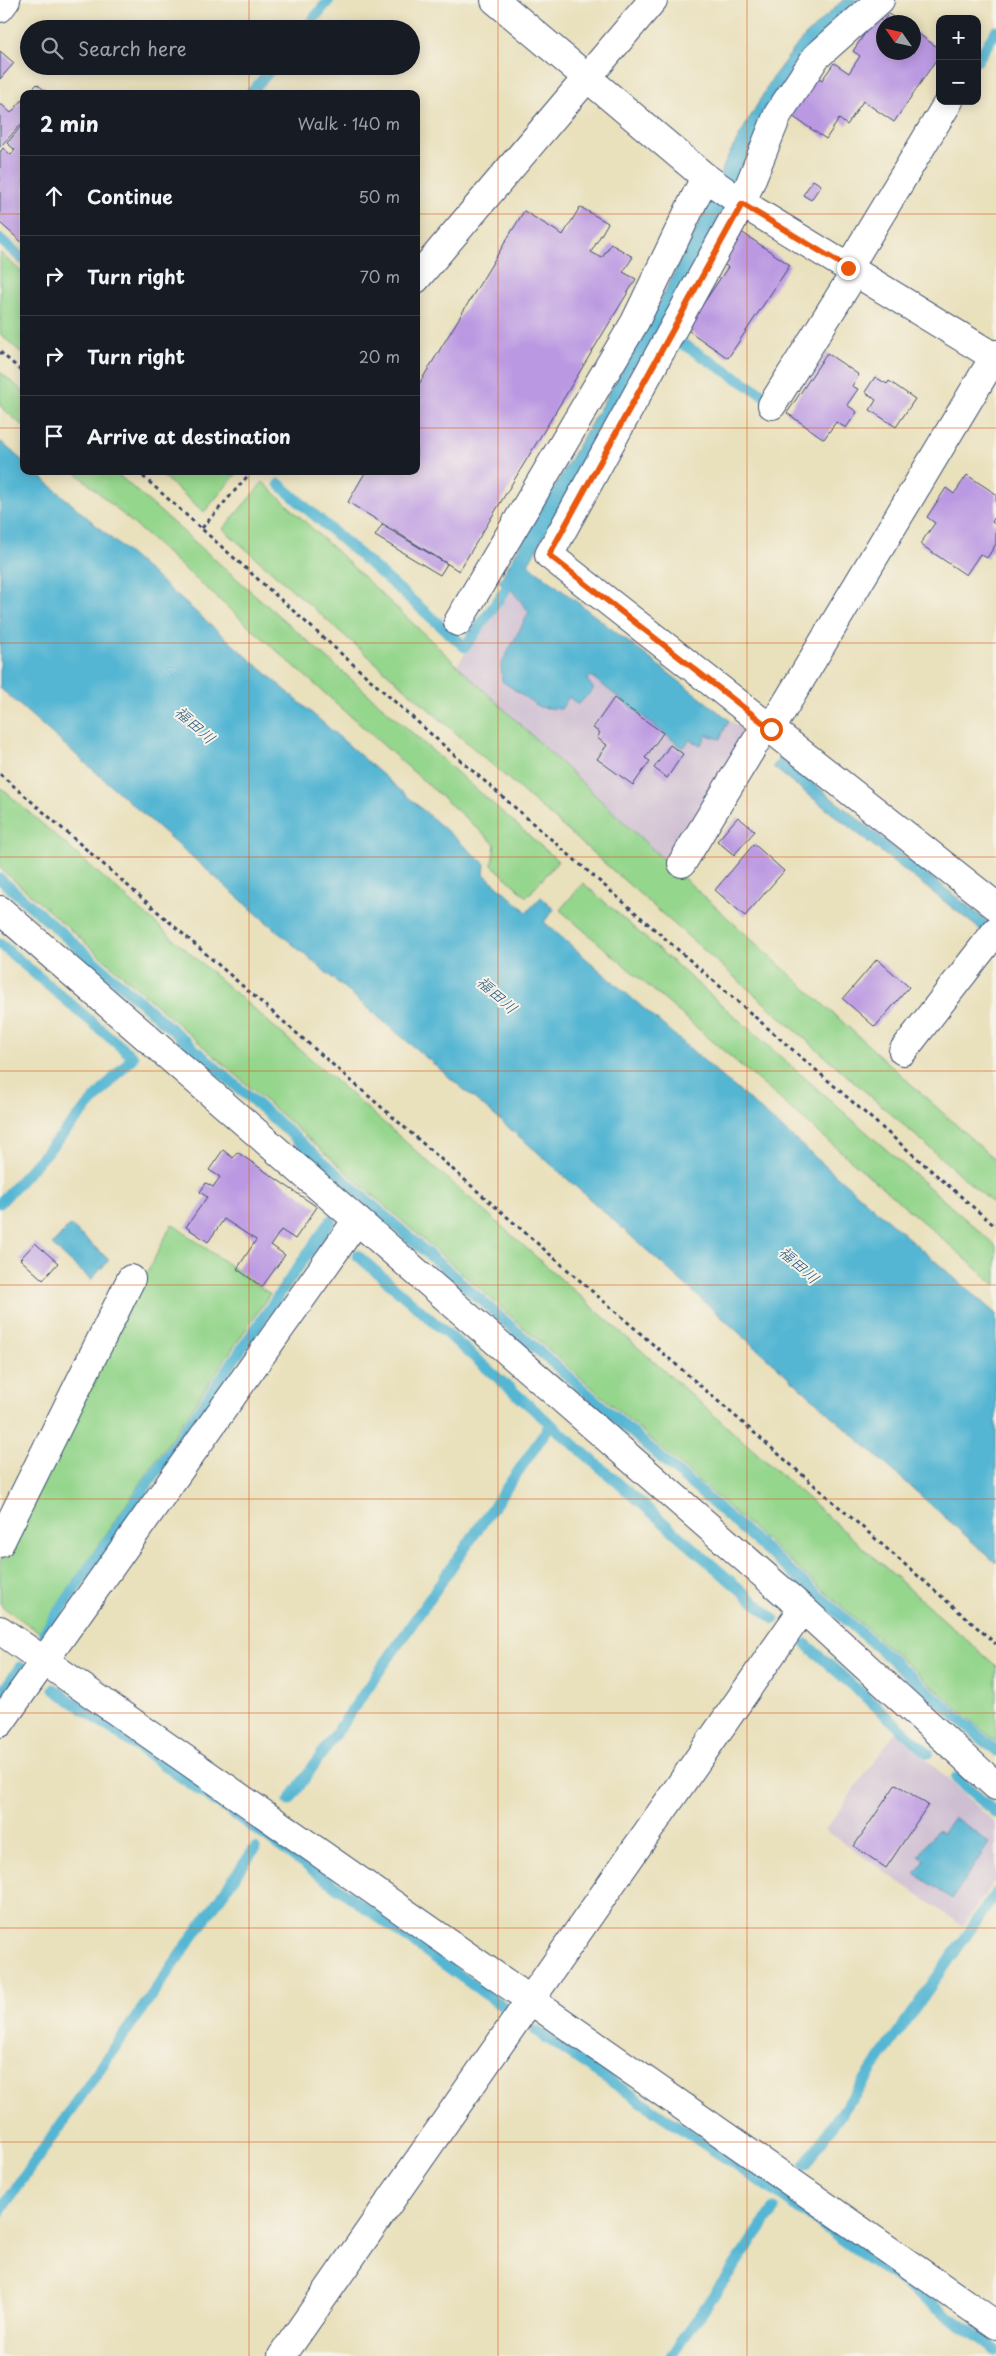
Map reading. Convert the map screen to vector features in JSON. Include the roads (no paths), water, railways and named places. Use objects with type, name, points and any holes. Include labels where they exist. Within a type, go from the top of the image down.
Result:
[{"type":"street","points":[[0,8],[6,0]]},
{"type":"street","points":[[495,0],[705,177],[742,204],[995,356],[768,727],[682,863]]},
{"type":"street","points":[[420,274],[653,0]]},
{"type":"street","points":[[880,0],[816,57],[778,114],[742,204],[549,555],[996,906]]},
{"type":"street","points":[[772,405],[947,105]]},
{"type":"street","points":[[458,622],[635,322],[705,177]]},
{"type":"street","points":[[0,910],[803,1609],[996,1786]]},
{"type":"street","points":[[903,1051],[996,932]]},
{"type":"street","points":[[0,1723],[357,1220]]},
{"type":"street","points":[[0,1543],[131,1279]]},
{"type":"street","points":[[282,2356],[803,1609]]},
{"type":"street","points":[[0,1630],[532,1999],[996,2325]]},
{"type":"water","points":[[843,0],[862,0],[723,210],[659,333],[528,564],[729,720],[720,739],[707,735],[701,745],[690,740],[683,748],[591,676],[587,680],[594,689],[578,705],[569,697],[561,709],[539,707],[502,681],[501,665],[529,612],[511,589],[499,582],[647,327],[709,203],[727,158],[773,77],[800,41]]},
{"type":"water","name":"福田川","points":[[0,441],[20,458],[20,475],[39,475],[485,864],[484,874],[527,912],[541,897],[554,909],[544,922],[996,1314],[996,1563],[535,1150],[257,914],[0,688]]},
{"type":"water","points":[[780,757],[989,923],[982,931],[773,767]]},
{"type":"water","points":[[70,1225],[109,1260],[91,1280],[52,1245]]},
{"type":"water","points":[[954,1817],[989,1843],[952,1899],[915,1874],[925,1860],[919,1856],[937,1830],[943,1833]]},
{"type":"waterway","points":[[312,20],[329,0]]},
{"type":"waterway","points":[[978,60],[996,31]]},
{"type":"waterway","points":[[253,90],[266,75]]},
{"type":"waterway","points":[[0,239],[20,256]]},
{"type":"waterway","points":[[673,350],[678,341],[767,397],[771,390]]},
{"type":"waterway","points":[[279,484],[465,647],[515,576]]},
{"type":"waterway","points":[[0,879],[996,1751]]},
{"type":"waterway","points":[[0,944],[133,1057],[0,1203]]},
{"type":"waterway","points":[[44,1633],[331,1220]]},
{"type":"waterway","points":[[357,1255],[774,1619]]},
{"type":"waterway","points":[[289,1801],[551,1424]]},
{"type":"waterway","points":[[806,1644],[928,1753]]},
{"type":"waterway","points":[[0,1695],[20,1667]]},
{"type":"waterway","points":[[54,1689],[264,1835],[502,2006]]},
{"type":"waterway","points":[[956,1778],[996,1813]]},
{"type":"waterway","points":[[0,2211],[255,1848]]},
{"type":"waterway","points":[[805,2165],[996,1893]]},
{"type":"waterway","points":[[536,2031],[783,2197],[996,2350]]},
{"type":"waterway","points":[[671,2356],[774,2209]]}]
